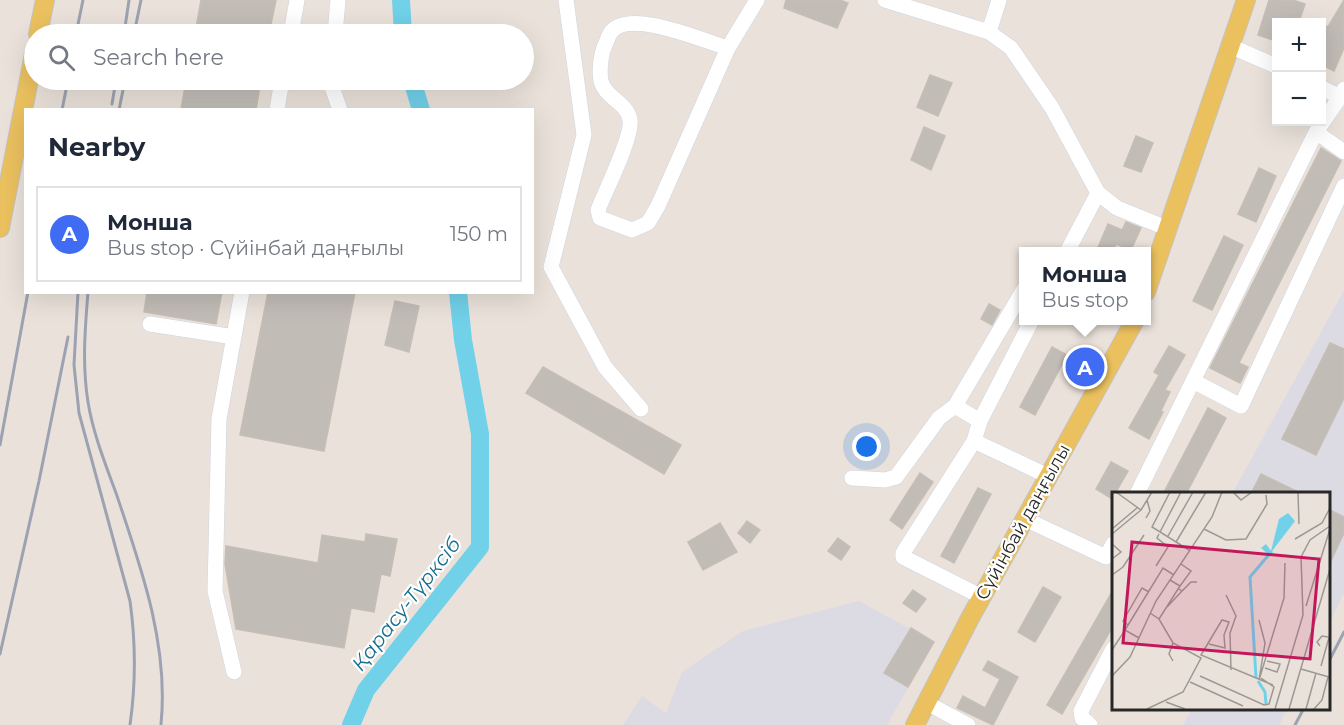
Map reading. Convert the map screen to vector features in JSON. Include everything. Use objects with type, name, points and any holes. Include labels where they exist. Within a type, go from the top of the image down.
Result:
[{"type":"main road","points":[[40,24],[45,0]]},
{"type":"main road","points":[[1151,279],[1170,229],[1246,0]]},
{"type":"main road","points":[[0,228],[27,90]]},
{"type":"main road","name":"Сүйінбай даңғылы","points":[[915,725],[982,597],[1133,325]]},
{"type":"street","points":[[293,24],[297,0]]},
{"type":"street","points":[[336,24],[338,0]]},
{"type":"street","points":[[566,0],[584,135],[551,267],[605,367],[641,409]]},
{"type":"street","points":[[728,48],[650,24],[625,24],[611,31],[603,50],[600,78],[604,90],[623,105],[630,120],[627,139],[598,210],[600,218],[632,230],[648,223],[658,206],[728,48],[757,0]]},
{"type":"street","points":[[885,0],[989,32],[1011,48],[1040,91],[1098,193],[1117,208],[1170,229]]},
{"type":"street","points":[[989,32],[999,0]]},
{"type":"street","points":[[1230,46],[1272,64]]},
{"type":"street","points":[[1138,492],[1316,132],[1342,93],[1326,89]]},
{"type":"street","points":[[276,108],[280,90]]},
{"type":"street","points":[[333,90],[339,108]]},
{"type":"street","points":[[1316,132],[1344,152]]},
{"type":"street","points":[[1193,381],[1241,406],[1344,186]]},
{"type":"street","points":[[1070,247],[1098,193]]},
{"type":"street","points":[[234,672],[215,591],[219,419],[242,294]]},
{"type":"street","points":[[852,478],[885,480],[896,477],[939,417],[955,406],[1019,296]]},
{"type":"street","points":[[150,324],[234,337]]},
{"type":"street","points":[[982,597],[903,557],[903,553],[974,441],[980,421],[1030,325]]},
{"type":"street","points":[[955,406],[980,421]]},
{"type":"street","points":[[974,441],[1048,476]]},
{"type":"street","points":[[1025,519],[1106,557],[1112,546]]},
{"type":"street","points":[[1090,725],[1082,718],[1081,711],[1112,651]]},
{"type":"street","points":[[927,703],[968,725]]},
{"type":"shaded area","points":[[1344,290],[1344,593],[1329,624],[1329,492],[1233,492]]},
{"type":"shaded area","points":[[859,601],[934,642],[887,725],[623,725],[642,696],[666,713],[682,672],[743,631]]},
{"type":"shaded area","points":[[1191,710],[1286,710],[1279,725],[1183,725]]},
{"type":"building","points":[[201,0],[276,0],[271,24],[197,24]]},
{"type":"building","points":[[786,0],[840,0],[848,3],[837,28],[784,8]]},
{"type":"building","points":[[1269,0],[1293,0],[1305,4],[1300,18],[1272,18],[1272,40],[1258,35]]},
{"type":"building","points":[[1344,0],[1344,48],[1334,71],[1326,67],[1326,26],[1328,27]]},
{"type":"building","points":[[930,75],[952,83],[938,116],[917,107]]},
{"type":"building","points":[[184,90],[259,90],[256,108],[181,108]]},
{"type":"building","points":[[924,127],[945,136],[931,170],[911,160]]},
{"type":"building","points":[[1136,136],[1153,143],[1141,172],[1124,166]]},
{"type":"building","points":[[1321,148],[1341,161],[1239,363],[1248,367],[1240,383],[1210,368]]},
{"type":"building","points":[[1259,168],[1276,176],[1256,222],[1238,214]]},
{"type":"building","points":[[1126,222],[1141,228],[1132,247],[1116,244],[1115,247],[1098,247],[1108,224],[1122,230]]},
{"type":"building","points":[[1224,236],[1243,245],[1212,310],[1193,301]]},
{"type":"building","points":[[147,294],[222,294],[216,324],[144,312]]},
{"type":"building","points":[[268,294],[355,294],[324,451],[240,435]]},
{"type":"building","points":[[395,301],[419,306],[409,352],[385,345]]},
{"type":"building","points":[[989,304],[1000,310],[992,325],[981,319]]},
{"type":"building","points":[[1330,343],[1344,349],[1344,398],[1316,455],[1282,439]]},
{"type":"building","points":[[1169,346],[1185,355],[1165,390],[1170,392],[1149,439],[1129,428],[1159,375],[1154,372]]},
{"type":"building","points":[[1052,347],[1067,355],[1035,415],[1020,407]]},
{"type":"building","points":[[543,367],[681,445],[664,474],[526,393]]},
{"type":"building","points":[[1208,408],[1226,418],[1187,492],[1164,492]]},
{"type":"building","points":[[1111,462],[1128,471],[1116,492],[1112,492],[1112,499],[1096,489]]},
{"type":"building","points":[[920,473],[933,482],[902,529],[890,520]]},
{"type":"building","points":[[1261,474],[1298,492],[1252,492]]},
{"type":"building","points":[[978,488],[991,494],[954,563],[941,556]]},
{"type":"building","points":[[1329,510],[1344,517],[1344,533],[1329,565]]},
{"type":"building","points":[[747,521],[760,530],[750,543],[738,533]]},
{"type":"building","points":[[720,523],[737,552],[703,570],[688,542]]},
{"type":"building","points":[[366,534],[397,539],[390,576],[381,574],[374,612],[351,608],[344,648],[236,629],[225,564],[226,546],[318,563],[322,535],[365,542]]},
{"type":"building","points":[[838,538],[850,547],[841,560],[828,551]]},
{"type":"building","points":[[1043,587],[1061,597],[1035,642],[1018,632]]},
{"type":"building","points":[[913,590],[926,599],[916,612],[903,603]]},
{"type":"building","points":[[1112,592],[1112,628],[1062,714],[1047,705]]},
{"type":"building","points":[[911,628],[934,642],[908,687],[884,673]]},
{"type":"building","points":[[988,661],[1018,677],[993,725],[957,708],[963,696],[985,708],[1000,679],[983,670]]},
{"type":"waterway","name":"Қарасу-Түрксіб","points":[[401,0],[402,24]]},
{"type":"waterway","name":"Қарасу-Түрксіб","points":[[415,90],[420,108]]},
{"type":"waterway","name":"Қарасу-Түрксіб","points":[[351,725],[366,690],[480,547],[480,434],[463,340],[458,294]]},
{"type":"railway","points":[[78,24],[83,0]]},
{"type":"railway","points":[[125,24],[129,0]]},
{"type":"railway","points":[[136,24],[141,0]]},
{"type":"railway","points":[[62,108],[66,90]]},
{"type":"railway","points":[[112,104],[114,90]]},
{"type":"railway","points":[[119,108],[123,90]]},
{"type":"railway","points":[[0,445],[28,294]]},
{"type":"railway","points":[[78,294],[74,365],[79,413],[130,601],[132,617],[134,663],[130,725]]},
{"type":"railway","points":[[88,294],[85,361],[90,414],[135,549],[151,607],[161,665],[161,724]]},
{"type":"railway","points":[[0,654],[39,481],[68,337]]},
{"type":"railway","points":[[1329,661],[1344,632]]},
{"type":"railway","points":[[1295,725],[1303,710]]},
{"type":"place","name":"Монша","points":[[1085,367]]}]
